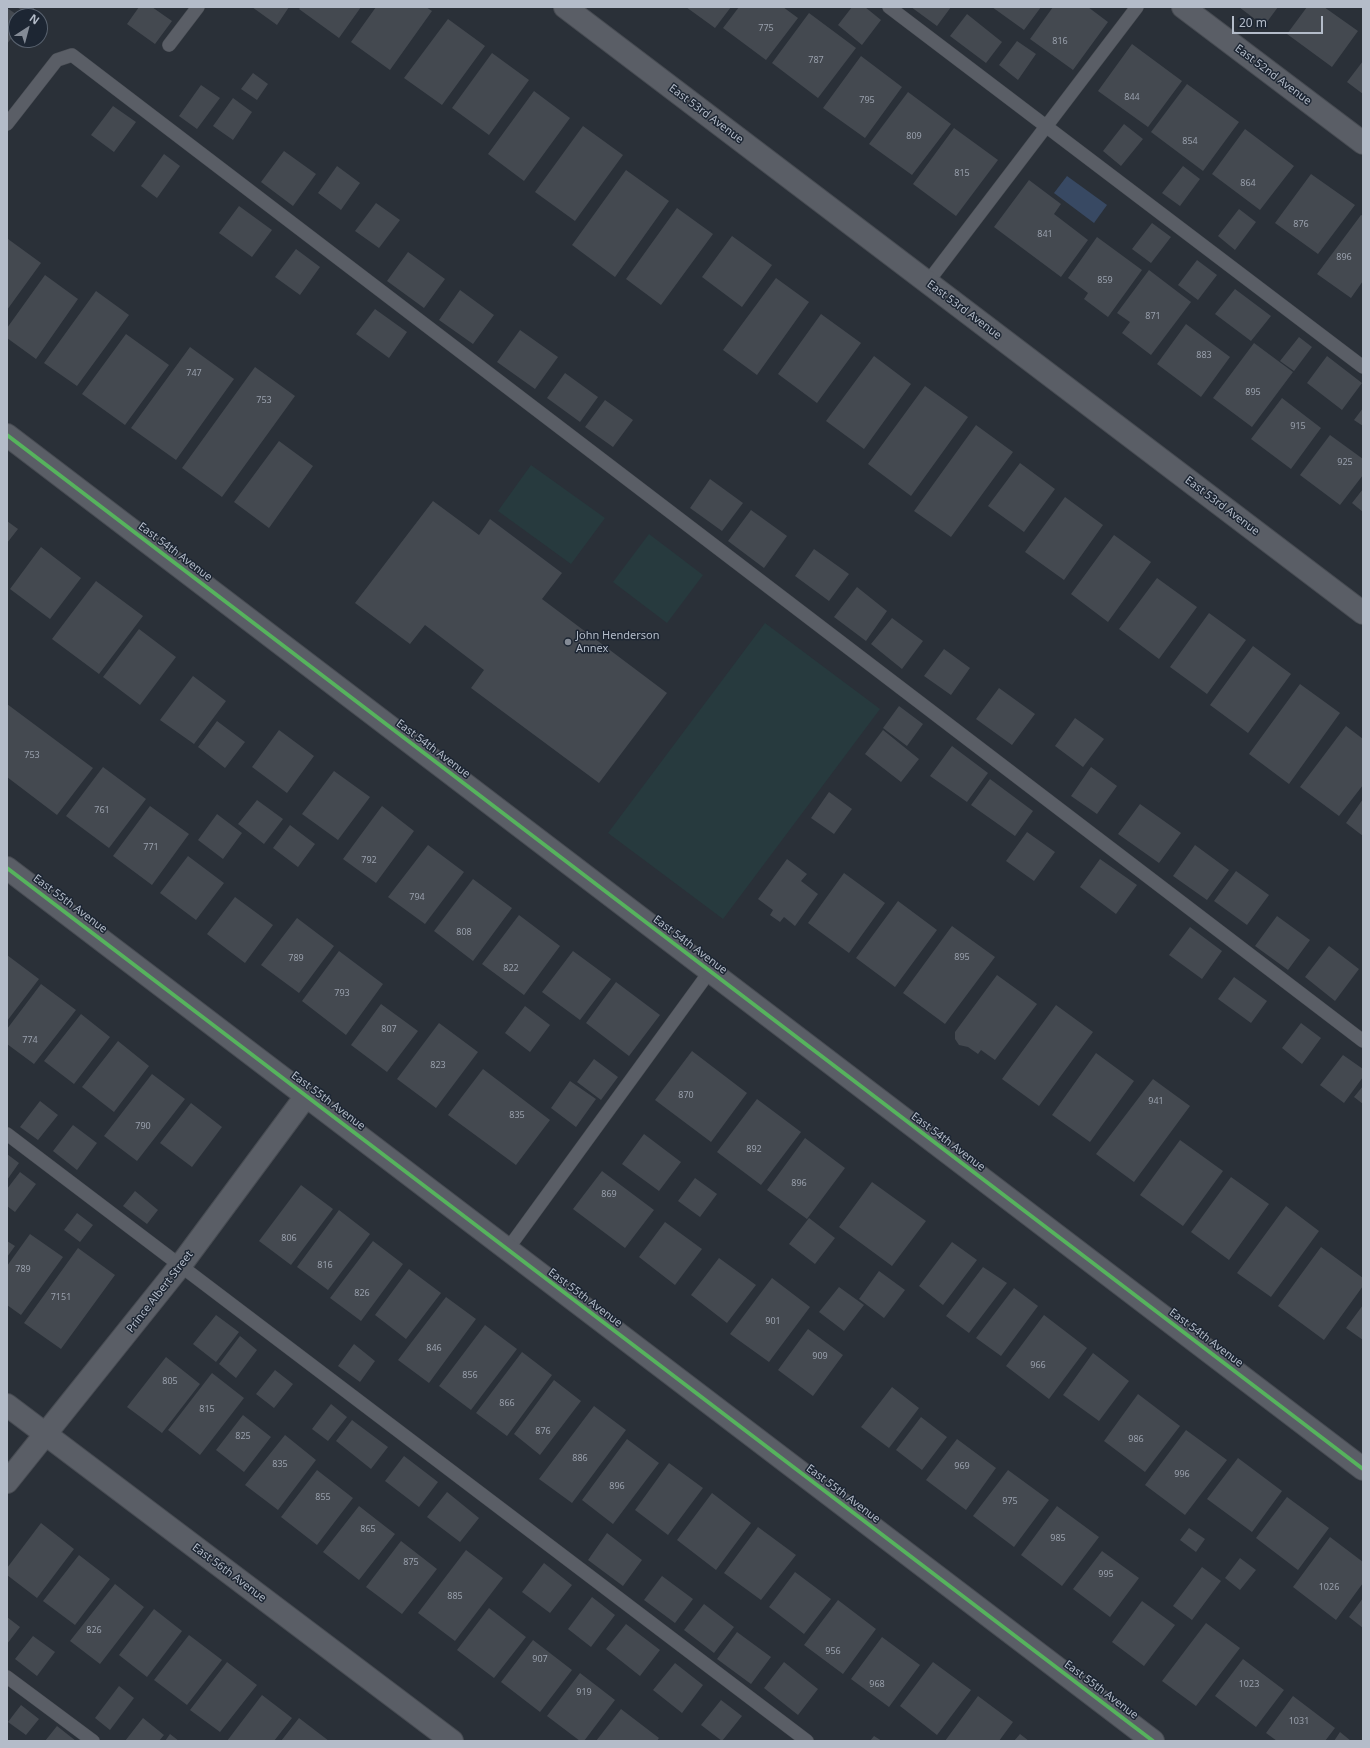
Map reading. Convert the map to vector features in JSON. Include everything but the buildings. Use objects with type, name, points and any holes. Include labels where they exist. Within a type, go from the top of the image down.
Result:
[{"type":"street","name":"East 53rd Avenue","points":[[564,7],[1363,613]]},
{"type":"street","name":"East 52nd Avenue","points":[[1183,7],[1363,143]]},
{"type":"street","name":"East 54th Avenue","points":[[7,435],[1363,1469]]},
{"type":"street","name":"East 55th Avenue","points":[[7,868],[1153,1741]]},
{"type":"street","name":"Prince Albert Street","points":[[7,1482],[180,1266],[306,1096]]},
{"type":"street","name":"East 56th Avenue","points":[[7,1405],[452,1741]]},
{"type":"lane","points":[[169,45],[198,7]]},
{"type":"lane","points":[[889,7],[1363,367]]},
{"type":"lane","points":[[927,282],[1137,7]]},
{"type":"lane","points":[[7,124],[57,60],[72,55],[1363,1041]]},
{"type":"lane","points":[[507,1250],[710,971]]},
{"type":"lane","points":[[7,1134],[807,1741]]},
{"type":"lane","points":[[7,1676],[93,1741]]},
{"type":"green space","points":[[531,465],[605,518],[571,564],[498,511]]},
{"type":"green space","points":[[649,534],[703,575],[667,623],[613,582]]},
{"type":"green space","points":[[765,623],[880,709],[723,919],[608,833]]},
{"type":"water","points":[[1067,176],[1107,205],[1094,223],[1054,193]]},
{"type":"cycle path","points":[[7,435],[1363,1469]]},
{"type":"cycle path","points":[[7,868],[1153,1741]]},
{"type":"place","name":"John Henderson Annex","points":[[568,642]]}]
